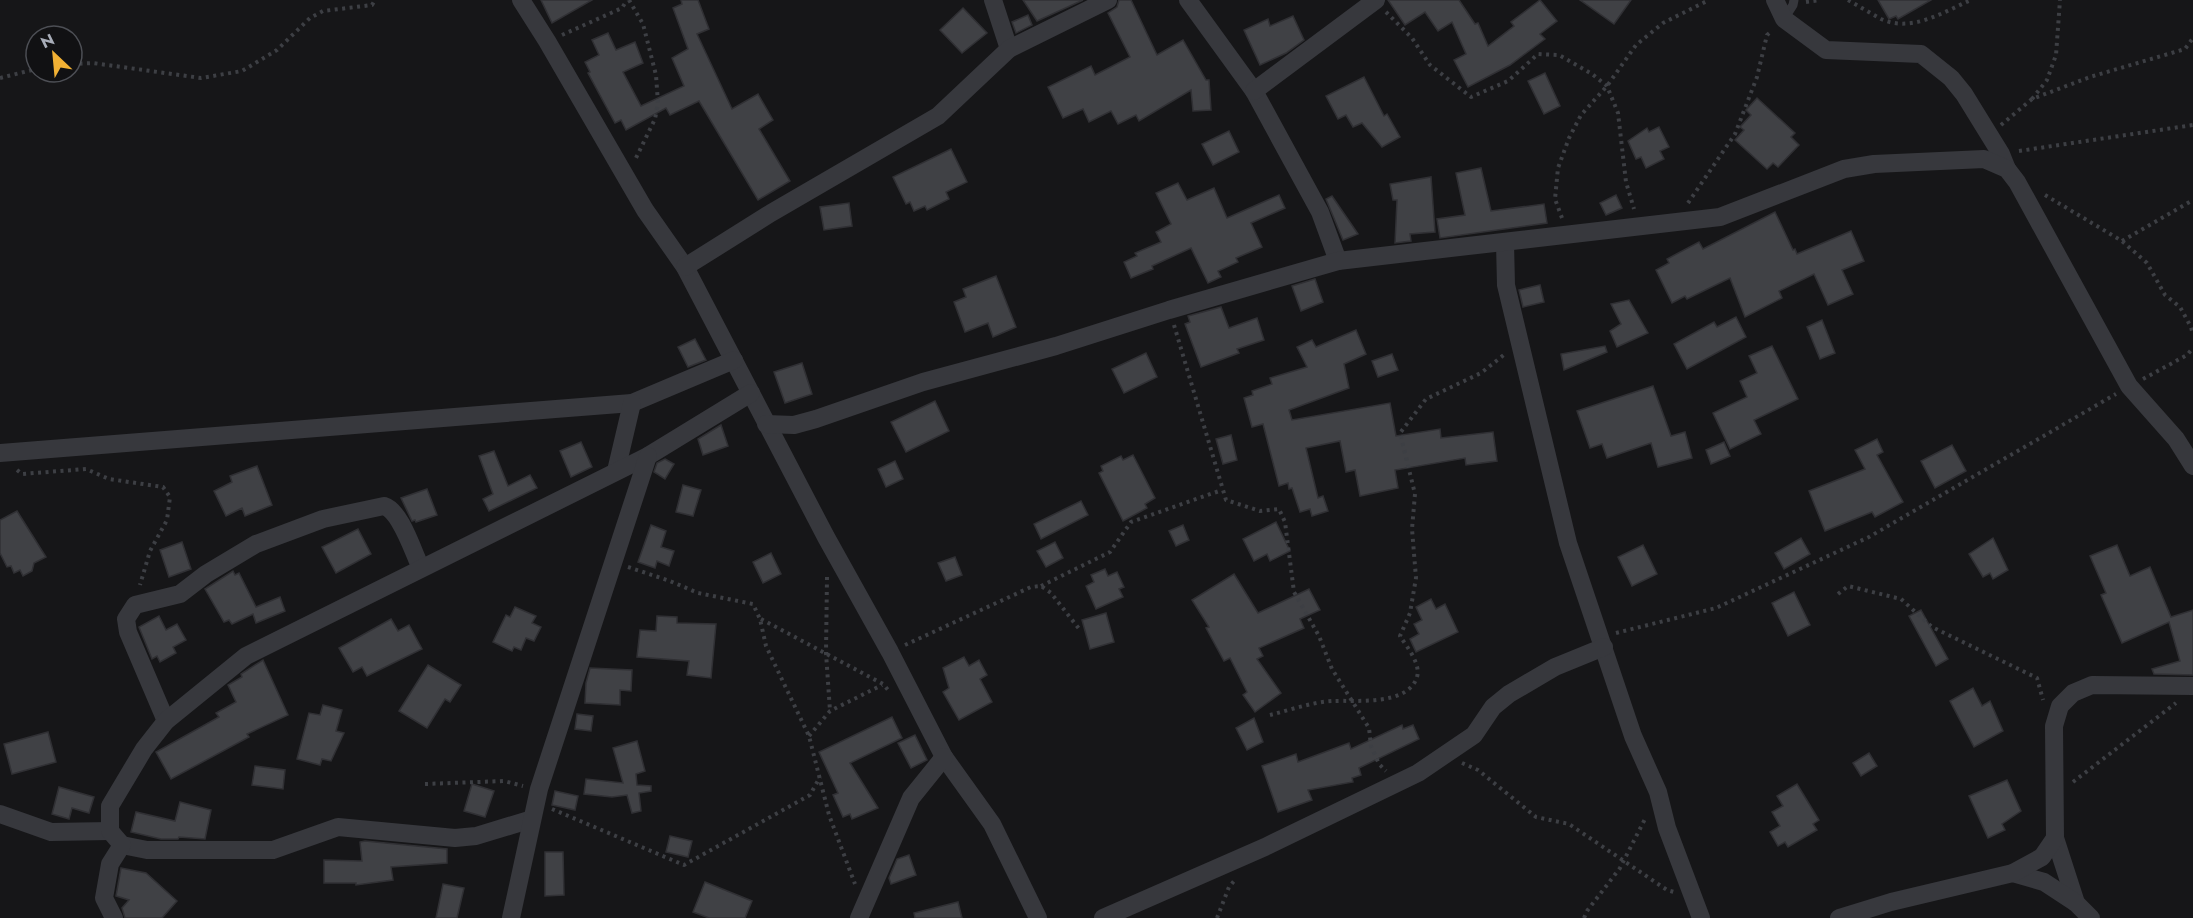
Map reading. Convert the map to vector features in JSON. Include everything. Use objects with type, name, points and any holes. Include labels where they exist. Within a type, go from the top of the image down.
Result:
[{"type":"street","points":[[521,0],[548,41],[645,210],[686,267],[766,424],[891,652],[944,757],[992,824],[1038,918]]},
{"type":"street","points":[[993,0],[1009,49]]},
{"type":"street","points":[[686,267],[771,213],[938,116],[1009,49],[1108,0]]},
{"type":"street","points":[[1188,0],[1254,91],[1320,212],[1338,261]]},
{"type":"street","points":[[1254,91],[1376,0]]},
{"type":"street","points":[[1775,0],[1784,19],[1826,50],[1921,54],[1951,78],[1964,94],[2009,169],[2130,386],[2176,439],[2193,466]]},
{"type":"street","points":[[766,424],[794,425],[816,419],[923,382],[1056,346],[1169,310],[1338,261],[1720,217],[1844,169],[1874,164],[1984,159],[2009,169]]},
{"type":"street","points":[[1505,243],[1506,285],[1568,543],[1633,736],[1658,792],[1667,828],[1701,918]]},
{"type":"street","points":[[3,452],[632,403],[734,360]]},
{"type":"street","points":[[114,918],[104,898],[116,838],[110,806],[144,749],[166,721],[246,656],[648,456],[751,393]]},
{"type":"street","points":[[615,471],[632,403]]},
{"type":"street","points":[[511,918],[535,803],[648,456]]},
{"type":"street","points":[[166,721],[128,632],[126,619],[135,605],[180,594],[206,574],[256,544],[323,519],[384,506],[391,508],[398,518],[421,568]]},
{"type":"street","points":[[1103,918],[1265,847],[1418,774],[1474,735],[1493,708],[1509,694],[1603,642]]},
{"type":"street","points":[[2076,903],[2055,838],[2054,726],[2060,706],[2073,693],[2092,685],[2189,692]]},
{"type":"street","points":[[862,913],[911,798],[944,757]]},
{"type":"street","points":[[0,814],[51,832],[116,838],[147,850],[273,850],[338,827],[455,838],[476,836],[535,803]]},
{"type":"street","points":[[1839,918],[1891,902],[2013,873],[2042,857],[2055,838]]},
{"type":"street","points":[[2013,873],[2044,882],[2076,903],[2091,918]]},
{"type":"lane","points":[[1784,19],[1794,4],[1794,0]]},
{"type":"path","points":[[84,63],[201,78],[243,70],[277,50],[310,18],[323,11],[372,5],[375,0]]},
{"type":"path","points":[[548,41],[622,8],[628,0],[643,24],[656,75],[658,103],[655,119],[626,176]]},
{"type":"path","points":[[1376,0],[1412,38],[1431,65],[1471,97],[1508,81],[1538,54],[1559,56],[1592,74],[1607,86],[1618,113],[1626,182],[1638,227]]},
{"type":"path","points":[[1569,235],[1555,200],[1558,168],[1569,138],[1581,115],[1607,86],[1636,45],[1663,23],[1709,0]]},
{"type":"path","points":[[1848,0],[1883,20],[1901,24],[1918,23],[1971,0]]},
{"type":"path","points":[[1988,135],[2032,99],[2047,80],[2056,55],[2060,0]]},
{"type":"path","points":[[1674,223],[1735,134],[1757,77],[1767,36],[1784,19]]},
{"type":"path","points":[[2185,49],[2193,38]]},
{"type":"path","points":[[2032,99],[2090,77],[2193,46]]},
{"type":"path","points":[[0,78],[24,72]]},
{"type":"path","points":[[2009,169],[2184,125],[2193,125]]},
{"type":"path","points":[[2009,169],[2122,241],[2147,263],[2165,295],[2180,308],[2193,335]]},
{"type":"path","points":[[2122,241],[2193,200]]},
{"type":"path","points":[[1169,310],[1226,500],[1260,511],[1279,509],[1285,522],[1294,592],[1319,636],[1332,669],[1369,728],[1371,746],[1379,764],[1397,784]]},
{"type":"path","points":[[1270,715],[1332,701],[1389,698],[1410,688],[1417,677],[1417,665],[1400,636],[1410,613],[1416,578],[1412,529],[1415,494],[1400,433],[1426,399],[1481,373],[1520,343]]},
{"type":"path","points":[[1603,642],[1716,608],[1869,537],[2187,355],[2193,348]]},
{"type":"path","points":[[3,452],[10,466],[22,474],[86,469],[109,479],[163,487],[170,497],[167,520],[150,551],[135,605]]},
{"type":"path","points":[[891,652],[977,610],[1031,587],[1041,586],[1110,552],[1131,522],[1222,490]]},
{"type":"path","points":[[613,562],[698,593],[753,604],[760,619],[766,646],[809,736],[821,776],[829,815],[862,913]]},
{"type":"path","points":[[826,571],[826,653],[830,711]]},
{"type":"path","points":[[1041,586],[1051,593],[1080,630]]},
{"type":"path","points":[[1838,594],[1848,586],[1901,599],[1932,627],[2037,678],[2046,709],[2054,726]]},
{"type":"path","points":[[760,619],[883,684],[890,691]]},
{"type":"path","points":[[809,736],[830,711],[883,684]]},
{"type":"path","points":[[2055,795],[2189,692]]},
{"type":"path","points":[[1445,755],[1478,770],[1536,817],[1569,825],[1667,890],[1692,897]]},
{"type":"path","points":[[425,784],[504,781],[535,803],[684,865],[810,795],[821,776]]},
{"type":"path","points":[[1584,918],[1624,860],[1658,792]]},
{"type":"building","points":[[541,0],[592,0],[552,23]]},
{"type":"building","points":[[681,0],[698,0],[709,29],[697,34],[732,109],[758,94],[773,120],[759,129],[790,181],[758,200],[699,101],[670,115],[666,108],[626,130],[621,120],[615,123],[588,73],[590,72],[585,62],[599,55],[592,40],[608,33],[616,50],[635,42],[643,63],[623,72],[641,106],[684,86],[672,58],[688,49],[673,8],[682,4]]},
{"type":"building","points":[[1023,0],[1083,0],[1037,21]]},
{"type":"building","points":[[1119,0],[1131,0],[1157,55],[1183,40],[1206,80],[1209,80],[1211,110],[1193,111],[1191,90],[1139,121],[1136,115],[1118,124],[1111,111],[1089,122],[1083,109],[1063,118],[1048,87],[1091,66],[1095,75],[1130,57],[1108,13],[1117,7]]},
{"type":"building","points":[[1388,0],[1459,0],[1475,24],[1478,23],[1488,46],[1514,26],[1511,22],[1540,0],[1557,21],[1540,34],[1545,39],[1510,65],[1468,87],[1454,60],[1466,54],[1452,22],[1438,31],[1425,12],[1405,25]]},
{"type":"building","points":[[1580,0],[1631,0],[1614,24]]},
{"type":"building","points":[[1878,0],[1931,0],[1898,19],[1896,16],[1889,19]]},
{"type":"building","points":[[963,8],[987,33],[962,53],[940,30]]},
{"type":"building","points":[[1028,15],[1032,25],[1016,33],[1012,22]]},
{"type":"building","points":[[1293,16],[1304,40],[1286,53],[1260,65],[1244,30],[1268,19],[1270,26]]},
{"type":"building","points":[[1545,73],[1560,106],[1544,114],[1528,81]]},
{"type":"building","points":[[1364,77],[1384,116],[1387,114],[1400,137],[1382,147],[1362,123],[1353,127],[1346,115],[1338,119],[1326,96]]},
{"type":"building","points":[[1757,98],[1795,133],[1791,137],[1799,145],[1778,167],[1773,163],[1767,169],[1735,140],[1744,130],[1740,127],[1751,115],[1746,110]]},
{"type":"building","points":[[1659,127],[1669,147],[1660,151],[1664,159],[1646,168],[1641,157],[1636,159],[1628,141],[1647,128],[1649,132]]},
{"type":"building","points":[[1229,131],[1239,152],[1213,165],[1202,144]]},
{"type":"building","points":[[951,149],[967,182],[946,192],[949,199],[927,210],[925,206],[914,211],[910,202],[906,204],[893,177]]},
{"type":"building","points":[[1481,168],[1491,211],[1544,204],[1547,223],[1440,238],[1437,219],[1465,215],[1456,173]]},
{"type":"building","points":[[1431,177],[1435,232],[1410,234],[1411,241],[1395,243],[1397,200],[1393,200],[1390,184]]},
{"type":"building","points":[[1178,183],[1187,200],[1214,188],[1227,218],[1279,195],[1285,208],[1251,223],[1262,247],[1236,258],[1238,262],[1218,271],[1221,277],[1208,283],[1191,248],[1131,278],[1124,262],[1137,256],[1135,253],[1161,242],[1156,232],[1171,224],[1156,193]]},
{"type":"building","points":[[1616,195],[1622,208],[1606,215],[1600,203]]},
{"type":"building","points":[[1332,196],[1358,234],[1343,240],[1326,199]]},
{"type":"building","points":[[849,203],[852,226],[824,230],[820,207]]},
{"type":"building","points":[[1775,212],[1797,254],[1851,231],[1864,261],[1842,270],[1853,294],[1828,305],[1814,274],[1779,291],[1782,298],[1745,317],[1730,278],[1687,299],[1685,296],[1672,303],[1656,270],[1669,263],[1667,259],[1699,242],[1703,249]]},
{"type":"building","points":[[996,276],[1016,327],[993,337],[988,323],[965,332],[954,302],[966,297],[963,289]]},
{"type":"building","points":[[1315,279],[1323,302],[1301,311],[1292,286]]},
{"type":"building","points":[[1540,285],[1544,302],[1523,307],[1519,290]]},
{"type":"building","points":[[1629,300],[1648,333],[1617,347],[1610,331],[1621,324],[1611,304]]},
{"type":"building","points":[[1221,307],[1229,328],[1257,318],[1264,340],[1237,349],[1239,353],[1201,367],[1185,324],[1190,322],[1188,316]]},
{"type":"building","points":[[1736,317],[1746,337],[1687,369],[1674,344],[1714,322],[1717,327]]},
{"type":"building","points":[[1822,320],[1835,353],[1820,359],[1807,327]]},
{"type":"building","points":[[1356,330],[1366,354],[1344,364],[1349,388],[1289,410],[1292,420],[1390,403],[1396,436],[1440,429],[1441,438],[1493,432],[1497,461],[1466,465],[1465,458],[1395,470],[1398,488],[1360,496],[1355,470],[1346,472],[1340,441],[1306,448],[1318,498],[1323,496],[1328,511],[1312,516],[1310,509],[1300,512],[1288,483],[1279,486],[1263,424],[1252,427],[1244,398],[1253,395],[1252,391],[1272,384],[1270,378],[1307,367],[1297,347],[1312,340],[1316,347]]},
{"type":"building","points":[[695,339],[706,360],[688,367],[678,347]]},
{"type":"building","points":[[1605,346],[1607,352],[1564,370],[1561,354]]},
{"type":"building","points":[[1772,346],[1798,399],[1754,420],[1761,434],[1730,449],[1713,413],[1747,397],[1740,381],[1757,373],[1749,356]]},
{"type":"building","points":[[1146,353],[1157,377],[1124,393],[1112,369]]},
{"type":"building","points":[[1392,354],[1398,370],[1378,377],[1372,361]]},
{"type":"building","points":[[802,363],[812,394],[785,403],[774,372]]},
{"type":"building","points":[[1653,386],[1671,436],[1685,432],[1692,458],[1658,467],[1651,443],[1607,458],[1602,444],[1590,448],[1577,411]]},
{"type":"building","points":[[935,401],[949,431],[906,452],[891,422]]},
{"type":"building","points":[[721,425],[728,446],[703,455],[698,439]]},
{"type":"building","points":[[1231,435],[1237,460],[1223,464],[1216,439]]},
{"type":"building","points":[[1877,439],[1883,452],[1877,455],[1903,502],[1875,517],[1872,512],[1825,531],[1809,491],[1865,469],[1855,450]]},
{"type":"building","points":[[581,442],[592,467],[571,477],[560,451]]},
{"type":"building","points":[[1724,442],[1730,456],[1711,464],[1706,450]]},
{"type":"building","points":[[1952,445],[1966,471],[1935,488],[1921,461]]},
{"type":"building","points":[[494,451],[508,486],[530,475],[537,488],[489,511],[483,499],[493,494],[479,456]]},
{"type":"building","points":[[1133,455],[1155,498],[1145,504],[1147,508],[1123,521],[1099,473],[1103,471],[1101,466],[1121,456],[1123,460]]},
{"type":"building","points":[[665,459],[674,464],[665,479],[654,472],[657,463]]},
{"type":"building","points":[[895,461],[903,479],[886,487],[878,469]]},
{"type":"building","points":[[257,466],[272,505],[245,516],[242,508],[226,516],[214,491],[232,482],[230,476]]},
{"type":"building","points":[[683,485],[701,490],[693,516],[676,512]]},
{"type":"building","points":[[427,489],[437,515],[416,522],[412,521],[401,498]]},
{"type":"building","points":[[1081,501],[1088,515],[1041,539],[1034,524]]},
{"type":"building","points":[[17,511],[46,557],[34,563],[32,571],[23,576],[20,570],[14,573],[11,566],[7,567],[0,553],[0,520]]},
{"type":"building","points":[[1276,522],[1290,551],[1270,561],[1267,554],[1254,561],[1243,539]]},
{"type":"building","points":[[651,525],[666,531],[661,547],[674,551],[669,566],[657,561],[655,568],[638,562]]},
{"type":"building","points":[[1183,525],[1189,540],[1176,546],[1169,531]]},
{"type":"building","points":[[358,529],[371,554],[336,573],[322,547]]},
{"type":"building","points":[[1801,538],[1810,554],[1784,569],[1775,553]]},
{"type":"building","points":[[1993,538],[2008,570],[1993,579],[1990,573],[1983,577],[1969,554]]},
{"type":"building","points":[[182,542],[191,569],[169,577],[160,550]]},
{"type":"building","points":[[1055,542],[1063,558],[1046,567],[1037,551]]},
{"type":"building","points":[[1643,545],[1657,574],[1632,586],[1618,557]]},
{"type":"building","points":[[2117,545],[2130,576],[2150,567],[2171,617],[2193,610],[2193,675],[2154,674],[2152,669],[2180,661],[2169,622],[2122,643],[2101,595],[2106,593],[2090,556]]},
{"type":"building","points":[[771,553],[781,574],[763,583],[753,562]]},
{"type":"building","points":[[955,557],[962,575],[946,581],[938,563]]},
{"type":"building","points":[[1105,569],[1108,576],[1117,572],[1124,587],[1119,589],[1123,597],[1096,609],[1086,586],[1094,582],[1091,575]]},
{"type":"building","points":[[233,571],[235,575],[239,573],[256,607],[280,597],[285,611],[256,623],[253,614],[232,624],[229,620],[224,622],[205,589]]},
{"type":"building","points":[[1234,574],[1258,613],[1309,589],[1320,610],[1300,619],[1304,628],[1259,648],[1263,656],[1257,659],[1281,693],[1255,712],[1243,695],[1247,692],[1230,658],[1224,661],[1206,628],[1209,627],[1192,600]]},
{"type":"building","points":[[1794,592],[1810,625],[1788,636],[1772,603]]},
{"type":"building","points":[[1431,599],[1436,609],[1445,604],[1458,632],[1416,652],[1410,639],[1419,634],[1414,624],[1422,620],[1416,607]]},
{"type":"building","points":[[515,607],[536,616],[532,623],[541,627],[534,641],[526,638],[521,650],[514,647],[512,651],[493,642],[506,615],[510,617]]},
{"type":"building","points":[[1921,610],[1948,659],[1936,666],[1909,616]]},
{"type":"building","points":[[1106,613],[1114,642],[1090,649],[1082,620]]},
{"type":"building","points":[[159,616],[166,630],[177,624],[186,640],[173,647],[176,653],[160,662],[157,656],[152,659],[139,627]]},
{"type":"building","points":[[657,616],[677,617],[677,623],[716,624],[711,678],[687,675],[689,661],[637,657],[640,630],[656,631]]},
{"type":"building","points":[[391,619],[398,631],[409,625],[422,649],[367,676],[362,667],[353,672],[339,648]]},
{"type":"building","points":[[964,657],[969,666],[979,660],[987,675],[980,679],[992,702],[959,720],[943,692],[949,688],[943,668]]},
{"type":"building","points":[[263,660],[288,715],[247,734],[249,737],[171,779],[156,752],[219,717],[216,713],[236,702],[228,685]]},
{"type":"building","points":[[428,665],[461,685],[450,702],[445,699],[427,728],[399,711]]},
{"type":"building","points":[[590,668],[632,670],[631,691],[620,690],[620,705],[585,703],[586,683]]},
{"type":"building","points":[[1973,688],[1982,706],[1990,701],[2003,731],[1974,747],[1950,701]]},
{"type":"building","points":[[323,705],[342,710],[336,731],[344,733],[331,761],[322,759],[320,765],[297,759],[309,713],[320,715]]},
{"type":"building","points":[[577,714],[593,716],[591,731],[575,729]]},
{"type":"building","points":[[892,717],[902,738],[850,763],[878,808],[852,819],[850,814],[843,817],[833,795],[838,793],[819,752]]},
{"type":"building","points":[[1254,718],[1263,742],[1247,750],[1236,728]]},
{"type":"building","points":[[1402,725],[1403,729],[1413,725],[1419,739],[1359,768],[1361,775],[1352,778],[1353,782],[1308,790],[1312,800],[1278,812],[1262,766],[1296,754],[1298,762],[1349,743],[1351,749]]},
{"type":"building","points":[[48,732],[56,762],[12,774],[4,744]]},
{"type":"building","points":[[915,735],[927,760],[911,768],[898,743]]},
{"type":"building","points":[[637,741],[645,771],[636,774],[637,785],[651,786],[651,791],[639,793],[641,811],[632,813],[627,795],[612,797],[584,794],[586,779],[623,783],[613,748]]},
{"type":"building","points":[[1869,753],[1877,766],[1861,776],[1853,763]]},
{"type":"building","points":[[255,766],[285,770],[283,789],[252,785]]},
{"type":"building","points":[[2007,780],[2021,811],[2002,824],[2005,830],[1988,838],[1969,796]]},
{"type":"building","points":[[472,784],[494,791],[485,817],[464,811]]},
{"type":"building","points":[[1797,784],[1819,820],[1813,824],[1817,830],[1788,847],[1785,842],[1778,846],[1770,832],[1780,826],[1772,812],[1783,806],[1777,796]]},
{"type":"building","points":[[59,787],[94,797],[89,813],[72,808],[69,819],[52,814]]},
{"type":"building","points":[[555,791],[578,796],[575,810],[552,805]]},
{"type":"building","points":[[180,802],[211,810],[205,839],[179,837],[178,839],[161,839],[131,832],[136,812],[175,821]]},
{"type":"building","points":[[670,836],[692,841],[688,857],[666,852]]},
{"type":"building","points":[[360,842],[447,849],[447,863],[391,867],[393,880],[356,885],[356,883],[324,883],[324,860],[362,861]]},
{"type":"building","points":[[545,852],[563,852],[564,895],[545,896]]},
{"type":"building","points":[[909,855],[916,875],[891,884],[889,878],[897,859]]},
{"type":"building","points":[[121,868],[146,873],[177,901],[162,918],[125,918],[122,908],[129,900],[116,896]]},
{"type":"building","points":[[705,882],[752,901],[745,918],[709,918],[693,912]]},
{"type":"building","points":[[443,884],[464,888],[457,918],[436,918]]},
{"type":"building","points":[[958,902],[962,918],[915,918],[914,913]]}]
